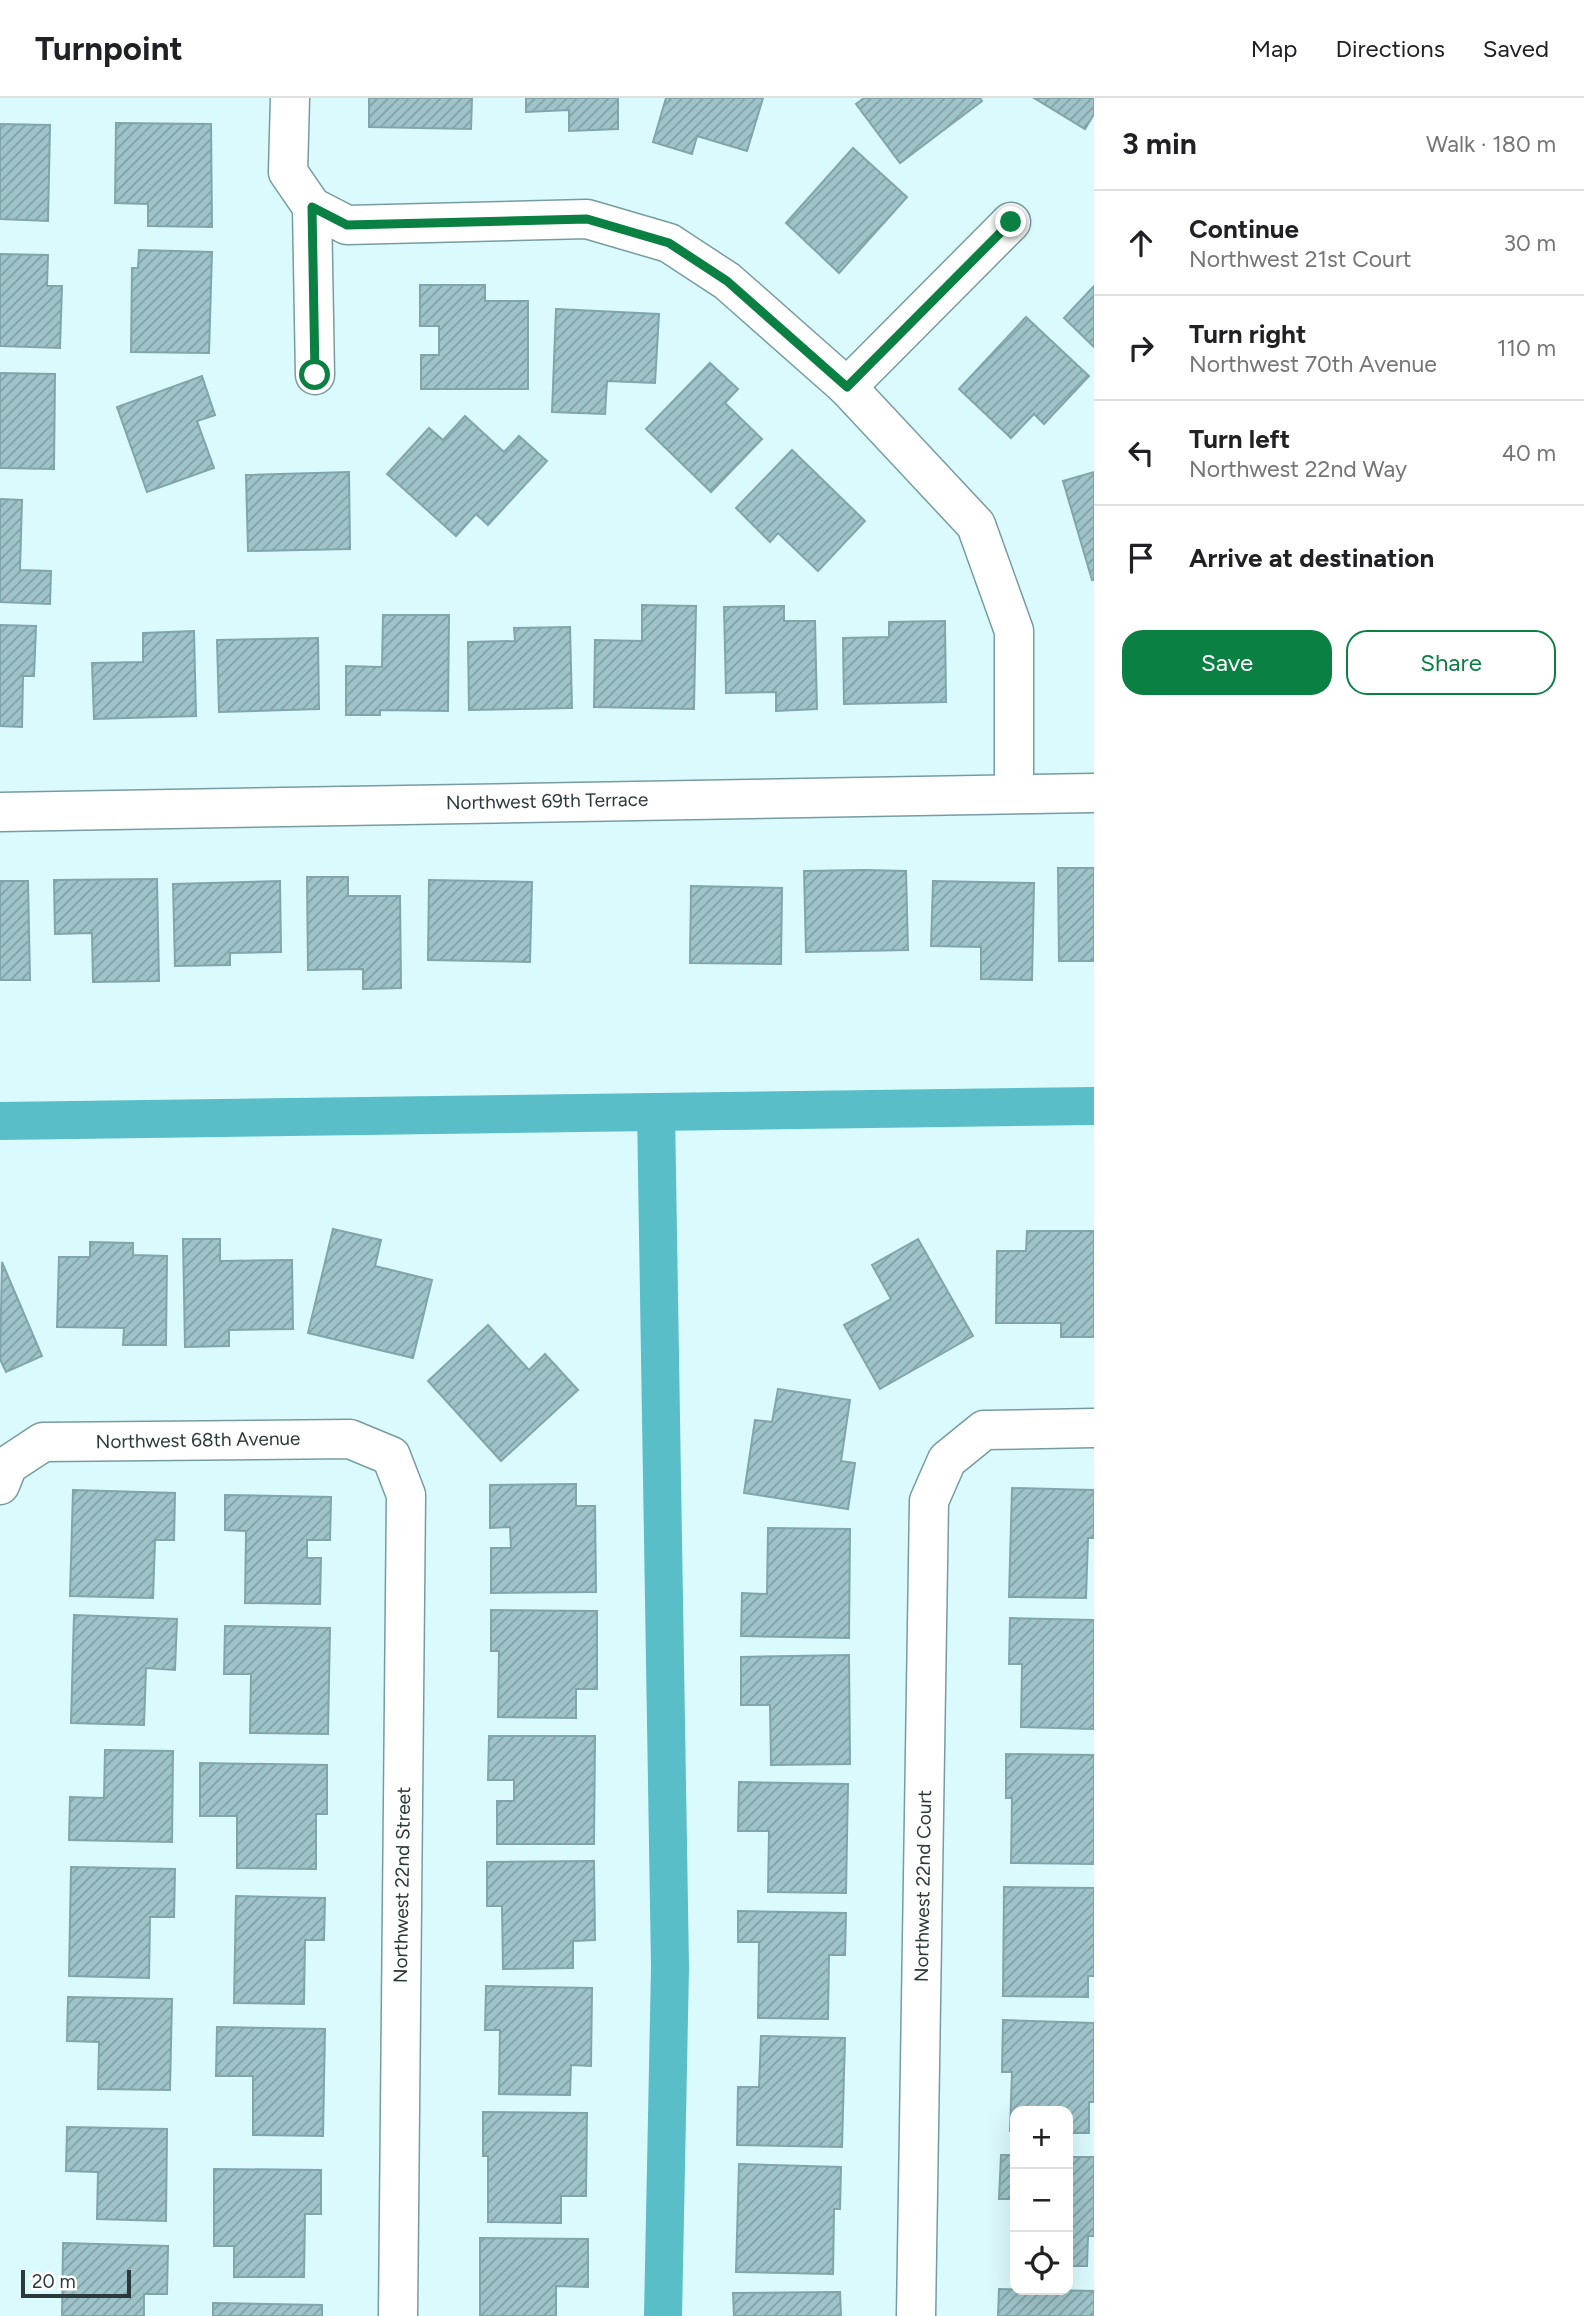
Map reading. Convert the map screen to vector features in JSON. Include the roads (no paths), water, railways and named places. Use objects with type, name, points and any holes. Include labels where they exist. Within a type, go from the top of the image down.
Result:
[{"type":"street","points":[[290,98],[288,172],[312,207],[347,225],[587,219],[669,243],[727,281],[847,387],[976,525],[1014,631],[1014,792]]},
{"type":"street","points":[[312,207],[315,375]]},
{"type":"street","points":[[847,387],[1011,222]]},
{"type":"street","name":"Northwest 69th Terrace","points":[[0,812],[1014,792],[1094,793]]},
{"type":"street","name":"Northwest 22nd Court","points":[[916,2316],[929,1501],[947,1460],[984,1430],[1094,1428]]},
{"type":"street","name":"Northwest 68th Avenue","points":[[4,1475],[43,1442],[350,1439],[391,1456]]},
{"type":"street","name":"Northwest 22nd Street","points":[[391,1456],[406,1495],[398,2316]]},
{"type":"waterway","points":[[0,1121],[1094,1106]]},
{"type":"waterway","points":[[656,1112],[670,1967],[663,2316]]}]
